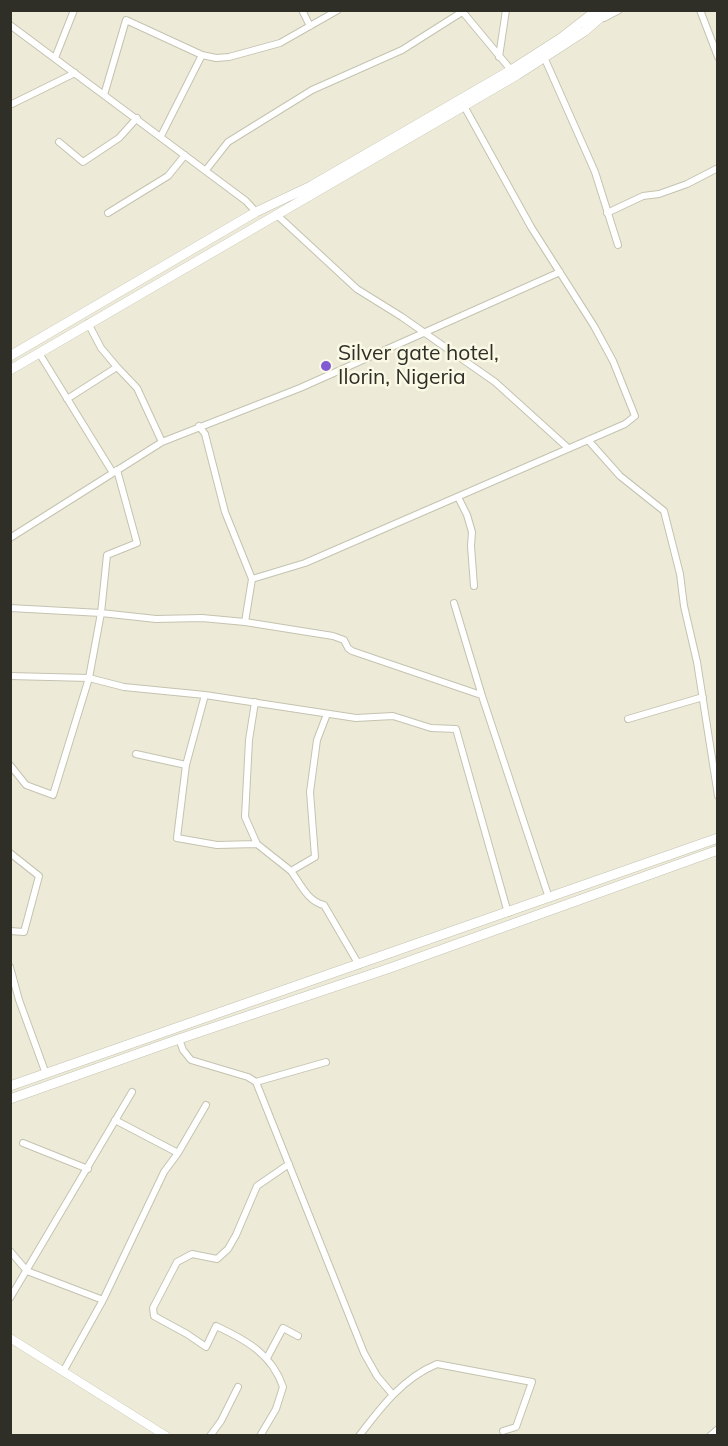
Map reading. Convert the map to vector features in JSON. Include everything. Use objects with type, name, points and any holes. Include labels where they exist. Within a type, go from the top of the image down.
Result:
[{"type":"main road","points":[[10,356],[256,212],[311,186],[511,70],[561,38],[597,10]]},
{"type":"main road","points":[[10,370],[464,106],[544,57],[598,21],[609,10]]},
{"type":"main road","points":[[202,243],[209,253]]},
{"type":"main road","points":[[10,1086],[717,838]]},
{"type":"main road","points":[[10,1099],[390,968],[717,850]]},
{"type":"street","points":[[55,58],[74,10]]},
{"type":"street","points":[[302,10],[310,26]]},
{"type":"street","points":[[104,94],[126,20],[202,55],[216,58],[229,57],[280,43],[338,10]]},
{"type":"street","points":[[499,57],[506,10]]},
{"type":"street","points":[[598,21],[619,10]]},
{"type":"street","points":[[700,10],[717,57]]},
{"type":"street","points":[[206,170],[228,142],[330,81],[402,50],[462,11],[511,70]]},
{"type":"street","points":[[10,25],[206,170],[246,201],[256,212]]},
{"type":"street","points":[[161,136],[202,55]]},
{"type":"street","points":[[544,57],[591,162],[618,245]]},
{"type":"street","points":[[10,105],[75,73]]},
{"type":"street","points":[[252,579],[305,563],[588,440],[631,420],[634,416],[613,361],[594,326],[526,218],[464,106]]},
{"type":"street","points":[[59,142],[83,162],[119,138],[137,118]]},
{"type":"street","points":[[108,213],[168,176],[185,155]]},
{"type":"street","points":[[607,213],[643,196],[659,194],[687,184],[717,168]]},
{"type":"street","points":[[277,215],[357,289],[495,382],[568,448]]},
{"type":"street","points":[[10,538],[162,442],[300,388],[560,272]]},
{"type":"street","points":[[88,323],[101,348],[137,388],[162,442]]},
{"type":"street","points":[[10,765],[26,784],[53,795],[89,678],[101,614],[106,555],[137,543],[115,471],[39,353]]},
{"type":"street","points":[[68,399],[117,367]]},
{"type":"street","points":[[205,434],[216,419]]},
{"type":"street","points":[[200,426],[205,434],[225,512],[252,579],[245,622]]},
{"type":"street","points":[[588,440],[620,476],[664,511],[680,574],[684,606],[703,697],[717,796]]},
{"type":"street","points":[[459,497],[472,532],[474,586]]},
{"type":"street","points":[[454,603],[481,695],[549,898]]},
{"type":"street","points":[[10,608],[156,620],[202,618],[245,622],[333,636],[344,640],[352,651],[481,695]]},
{"type":"street","points":[[10,676],[89,678],[124,687],[205,695],[356,718],[393,716],[431,728],[456,729],[508,913]]},
{"type":"street","points":[[205,695],[186,765],[177,838],[217,845],[257,844]]},
{"type":"street","points":[[628,719],[703,697]]},
{"type":"street","points":[[255,702],[249,740],[245,817],[257,844],[291,871],[316,904],[324,905],[359,964]]},
{"type":"street","points":[[291,871],[315,857],[309,792],[317,740],[327,714]]},
{"type":"street","points":[[136,754],[186,765]]},
{"type":"street","points":[[10,853],[39,876],[24,932],[10,931]]},
{"type":"street","points":[[10,967],[19,1000],[46,1074]]},
{"type":"street","points":[[179,1040],[191,1060],[248,1077],[256,1082],[364,1353],[377,1376],[393,1395]]},
{"type":"street","points":[[256,1082],[326,1062]]},
{"type":"street","points":[[10,1298],[132,1092]]},
{"type":"street","points":[[64,1370],[102,1299],[164,1172],[206,1105]]},
{"type":"street","points":[[115,1119],[178,1153]]},
{"type":"street","points":[[24,1143],[88,1169]]},
{"type":"street","points":[[260,1436],[276,1408],[283,1387],[267,1358],[250,1343],[216,1326],[206,1347],[154,1316],[153,1308],[177,1262],[192,1254],[218,1259],[228,1249],[236,1235],[257,1186],[289,1164]]},
{"type":"street","points":[[10,1251],[27,1271],[102,1299]]},
{"type":"street","points":[[267,1358],[283,1328],[298,1336]]},
{"type":"street","points":[[10,1338],[166,1436]]},
{"type":"street","points":[[359,1436],[393,1395],[413,1377],[437,1364],[532,1382],[516,1427],[503,1431]]},
{"type":"street","points":[[210,1436],[221,1421],[238,1387]]},
{"type":"street","points":[[710,1436],[717,1429]]},
{"type":"place","name":"Silver gate hotel, Ilorin, Nigeria","points":[[326,366]]}]
